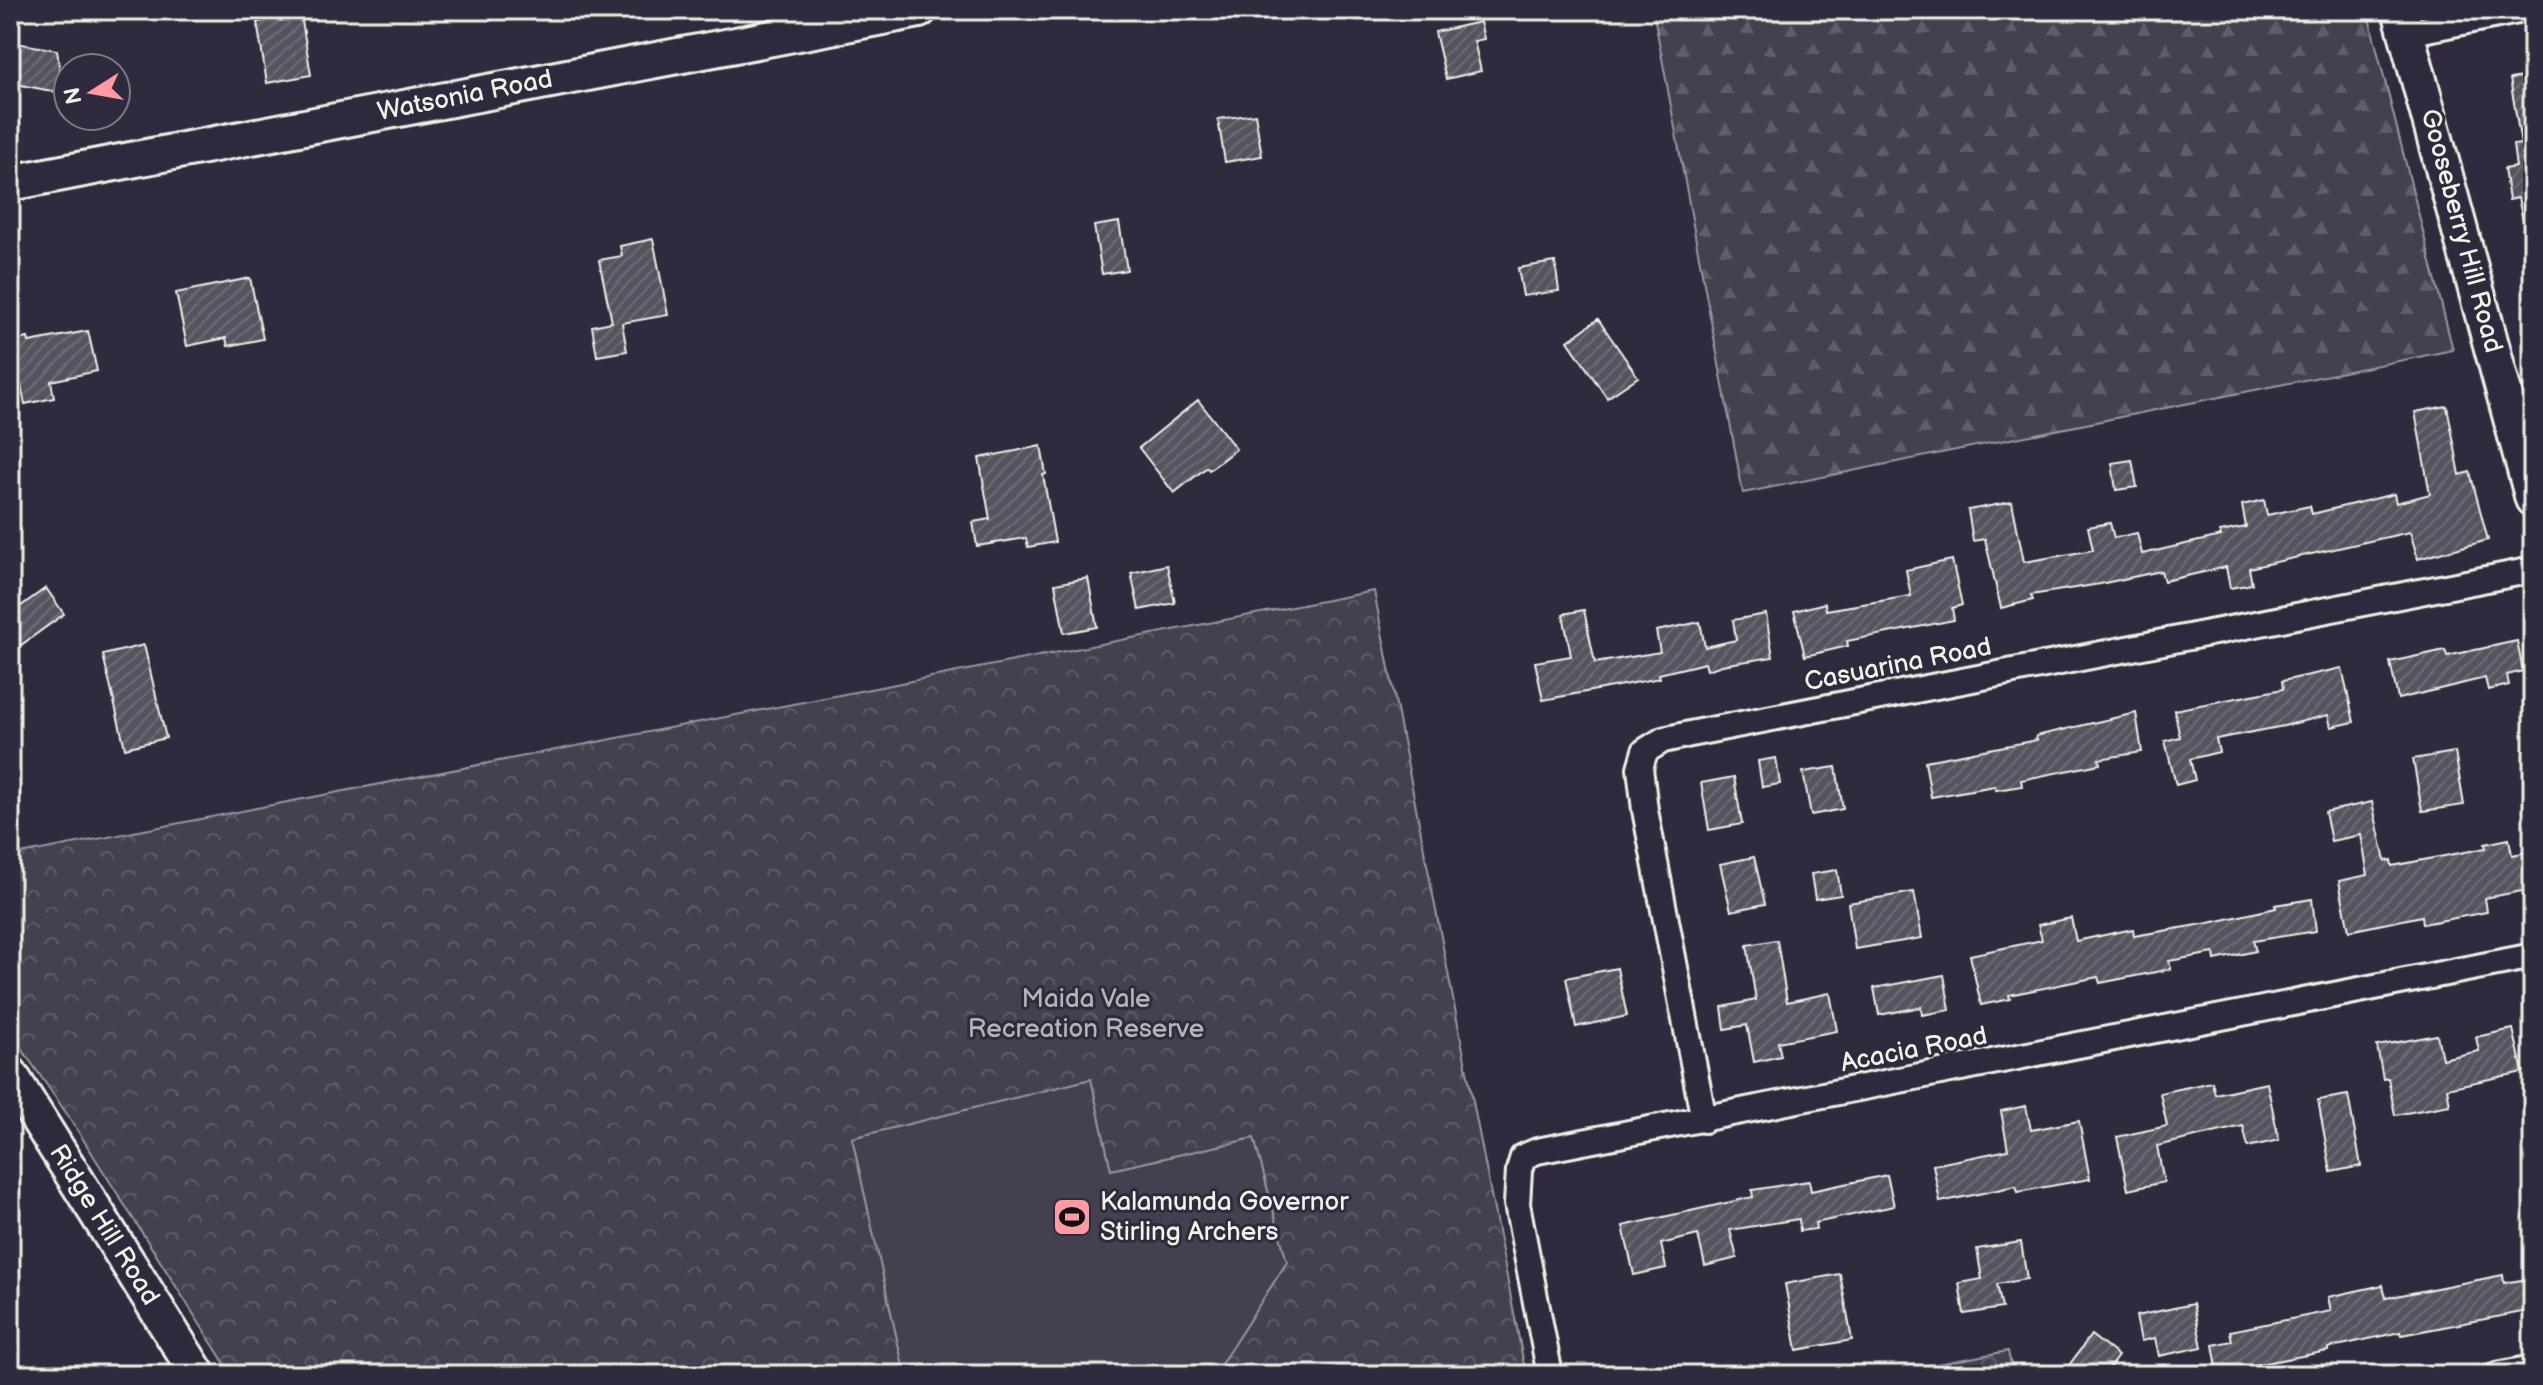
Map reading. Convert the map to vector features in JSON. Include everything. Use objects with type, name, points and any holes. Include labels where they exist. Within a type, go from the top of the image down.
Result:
[{"type":"street","points":[[2404,22],[2523,10]]},
{"type":"street","name":"Watsonia Road","points":[[10,183],[902,12]]},
{"type":"street","name":"Gooseberry Hill Road","points":[[2404,22],[2533,499]]},
{"type":"street","name":"Casuarina Road","points":[[1704,1120],[1645,810],[1640,768],[1645,751],[1663,740],[1695,733],[2533,570]]},
{"type":"street","name":"Acacia Road","points":[[1550,1375],[1517,1204],[1523,1157],[1537,1151],[2533,956]]},
{"type":"street","name":"Ridge Hill Road","points":[[10,1074],[198,1375]]},
{"type":"street","points":[[2497,1375],[2533,1368]]},
{"type":"green space","points":[[1653,10],[2367,10],[2453,350],[1743,493]]},
{"type":"green space","name":"Maida Vale Recreation Reserve","points":[[1374,591],[1526,1375],[232,1375],[69,1117],[10,1032],[10,856]]},
{"type":"green space","name":"Kalamunda Governor Stirling Archers","points":[[1091,1079],[1111,1170],[1254,1138],[1287,1262],[1219,1367],[1187,1375],[905,1375],[852,1138]]},
{"type":"green space","points":[[2008,1351],[2013,1375],[1878,1375]]},
{"type":"building","points":[[301,15],[311,75],[267,83],[257,22]]},
{"type":"building","points":[[1480,22],[1484,39],[1474,41],[1481,71],[1446,79],[1435,32]]},
{"type":"building","points":[[10,42],[57,50],[52,52],[52,91],[10,83]]},
{"type":"building","points":[[2533,75],[2533,233],[2526,233],[2518,198],[2509,200],[2504,169],[2516,167],[2513,145],[2521,144],[2510,79]]},
{"type":"building","points":[[1255,114],[1262,156],[1225,162],[1218,119]]},
{"type":"building","points":[[1119,222],[1127,270],[1102,274],[1094,226]]},
{"type":"building","points":[[653,239],[668,315],[622,323],[627,351],[597,356],[592,326],[612,322],[599,260],[622,256],[620,246]]},
{"type":"building","points":[[1555,262],[1559,291],[1523,296],[1518,268]]},
{"type":"building","points":[[250,278],[263,339],[228,346],[226,338],[187,346],[176,293]]},
{"type":"building","points":[[1598,319],[1638,377],[1607,398],[1568,341]]},
{"type":"building","points":[[88,331],[97,371],[51,381],[54,398],[25,404],[11,341],[28,338],[29,342]]},
{"type":"building","points":[[1198,400],[1236,449],[1174,493],[1139,448]]},
{"type":"building","points":[[2447,406],[2460,475],[2470,472],[2488,540],[2418,559],[2410,532],[2249,568],[2252,584],[2230,588],[2226,567],[2164,581],[2161,571],[2031,595],[2033,600],[2001,608],[1985,539],[1973,541],[1968,510],[2012,502],[2024,562],[2093,550],[2088,527],[2110,523],[2114,538],[2137,533],[2142,554],[2221,536],[2220,532],[2246,527],[2242,505],[2264,500],[2267,515],[2310,506],[2312,514],[2394,494],[2396,503],[2430,494],[2415,412]]},
{"type":"building","points":[[1041,446],[1055,542],[1028,547],[1026,538],[977,546],[973,522],[990,519],[979,458]]},
{"type":"building","points":[[2132,460],[2137,487],[2116,490],[2112,463]]},
{"type":"building","points":[[1952,560],[1962,605],[1952,608],[1954,620],[1847,641],[1848,646],[1805,656],[1794,611],[1825,603],[1826,610],[1911,596],[1906,570]]},
{"type":"building","points":[[1167,565],[1175,603],[1139,610],[1131,573]]},
{"type":"building","points":[[1088,578],[1097,627],[1064,633],[1055,584]]},
{"type":"building","points":[[46,588],[64,614],[10,653],[10,614]]},
{"type":"building","points":[[1584,610],[1595,663],[1660,652],[1656,631],[1700,622],[1705,647],[1736,640],[1733,620],[1766,614],[1773,657],[1707,670],[1705,663],[1659,674],[1660,678],[1543,700],[1535,662],[1571,656],[1563,614]]},
{"type":"building","points":[[2517,641],[2523,671],[2507,675],[2509,685],[2488,690],[2485,678],[2398,699],[2390,662],[2445,650],[2447,656]]},
{"type":"building","points":[[144,645],[166,738],[125,748],[103,655]]},
{"type":"building","points":[[2342,668],[2354,722],[2331,727],[2328,715],[2216,739],[2219,752],[2190,759],[2195,780],[2176,785],[2165,741],[2180,737],[2174,710],[2283,689],[2282,681]]},
{"type":"building","points":[[2136,713],[2142,752],[2099,759],[2100,764],[2021,780],[2022,786],[1996,790],[1995,786],[1931,797],[1925,761],[2037,740],[2036,736]]},
{"type":"building","points":[[2455,752],[2464,805],[2422,811],[2413,759]]},
{"type":"building","points":[[1776,758],[1780,784],[1762,787],[1758,761]]},
{"type":"building","points":[[1836,767],[1843,809],[1811,815],[1803,772]]},
{"type":"building","points":[[1734,777],[1742,824],[1709,830],[1701,783]]},
{"type":"building","points":[[2372,802],[2385,861],[2391,860],[2392,866],[2486,848],[2485,844],[2509,839],[2512,855],[2533,851],[2533,889],[2485,898],[2487,912],[2423,924],[2422,916],[2349,931],[2339,881],[2368,875],[2361,835],[2331,841],[2325,812]]},
{"type":"building","points":[[1754,857],[1765,904],[1731,911],[1720,864]]},
{"type":"building","points":[[1837,870],[1841,895],[1815,899],[1811,874]]},
{"type":"building","points":[[1914,892],[1922,938],[1855,949],[1848,903]]},
{"type":"building","points":[[2312,899],[2316,931],[2253,941],[2256,951],[2215,960],[2214,953],[2169,961],[2171,969],[2100,983],[2098,977],[2009,995],[2010,999],[1981,1005],[1970,955],[2042,940],[2038,925],[2071,918],[2076,941],[2133,929],[2134,936],[2209,923],[2276,908],[2275,905]]},
{"type":"building","points":[[1777,940],[1787,1002],[1830,993],[1837,1031],[1778,1042],[1781,1056],[1754,1062],[1747,1025],[1725,1029],[1722,1007],[1756,1000],[1747,945]]},
{"type":"building","points":[[1617,968],[1627,1016],[1576,1027],[1566,978]]},
{"type":"building","points":[[1944,975],[1950,1010],[1922,1015],[1921,1007],[1879,1015],[1874,988]]},
{"type":"building","points":[[2513,1029],[2523,1072],[2447,1088],[2450,1105],[2395,1115],[2388,1078],[2383,1079],[2377,1046],[2437,1035],[2442,1059],[2479,1051],[2476,1037]]},
{"type":"building","points":[[2212,1082],[2215,1094],[2267,1083],[2279,1140],[2248,1147],[2243,1126],[2157,1146],[2164,1182],[2128,1190],[2117,1137],[2167,1126],[2160,1093]]},
{"type":"building","points":[[2348,1095],[2361,1166],[2331,1172],[2318,1100]]},
{"type":"building","points":[[2026,1106],[2031,1130],[2079,1121],[2090,1179],[2018,1192],[2016,1186],[1940,1202],[1933,1165],[2008,1150],[2001,1111]]},
{"type":"building","points":[[1887,1175],[1894,1206],[1815,1223],[1816,1229],[1800,1231],[1799,1219],[1730,1230],[1737,1258],[1705,1266],[1698,1235],[1661,1244],[1666,1268],[1634,1275],[1623,1226],[1753,1197],[1752,1190],[1809,1181],[1811,1191]]},
{"type":"building","points":[[2021,1242],[2027,1279],[1997,1284],[2002,1308],[1964,1314],[1959,1283],[1982,1279],[1977,1249]]},
{"type":"building","points":[[1840,1274],[1852,1340],[1797,1350],[1785,1284]]},
{"type":"building","points":[[2503,1275],[2504,1283],[2533,1278],[2533,1310],[2401,1335],[2400,1332],[2328,1348],[2328,1351],[2218,1372],[2213,1345],[2232,1341],[2230,1331],[2331,1311],[2328,1297],[2383,1285],[2386,1298]]},
{"type":"building","points":[[2193,1304],[2202,1347],[2159,1356],[2155,1338],[2141,1341],[2136,1316]]},
{"type":"building","points":[[2091,1335],[2118,1356],[2104,1375],[2062,1375]]},
{"type":"place","name":"Kalamunda Governor Stirling Archers","points":[[1072,1217]]}]
